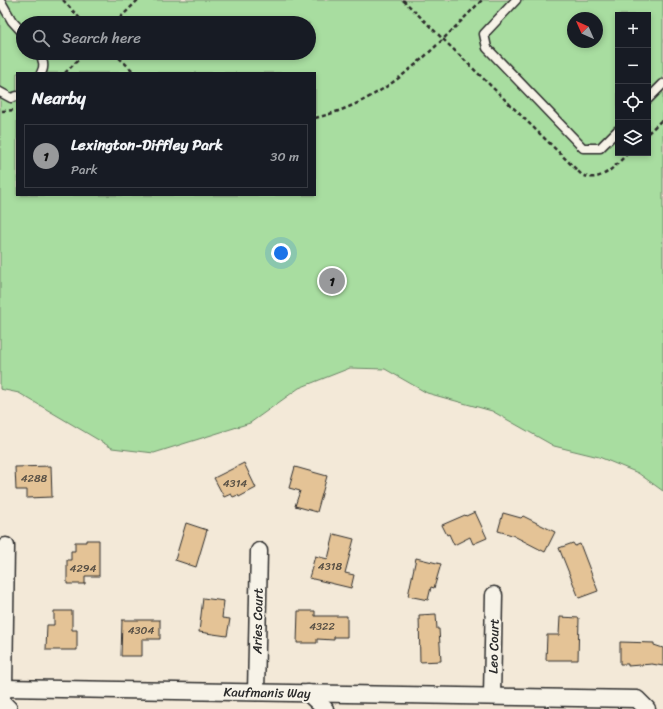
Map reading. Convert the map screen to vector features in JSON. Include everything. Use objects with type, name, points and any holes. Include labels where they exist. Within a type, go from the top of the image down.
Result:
[{"type":"street","points":[[6,546],[4,688],[2,701],[9,709]]},
{"type":"street","name":"Aries Court","points":[[256,692],[259,551]]},
{"type":"street","name":"Leo Court","points":[[492,696],[494,596]]},
{"type":"street","name":"Kaufmanis Way","points":[[4,688],[637,699],[647,709]]},
{"type":"street","points":[[308,693],[325,709]]},
{"type":"lane","points":[[0,0],[16,25]]},
{"type":"lane","points":[[516,0],[484,34],[486,48],[583,148],[600,148],[615,133]]},
{"type":"lane","points":[[41,72],[43,60]]},
{"type":"lane","points":[[651,96],[663,84]]},
{"type":"lane","points":[[0,92],[11,98],[16,96]]},
{"type":"path","points":[[63,0],[78,16]]},
{"type":"path","points":[[122,16],[138,0]]},
{"type":"path","points":[[403,0],[442,40],[582,175],[589,178],[599,177],[608,172],[625,156]]},
{"type":"path","points":[[316,118],[349,108],[374,96],[395,82],[442,40],[482,0]]},
{"type":"path","points":[[67,72],[78,60]]},
{"type":"path","points":[[121,60],[134,72]]},
{"type":"path","points":[[651,130],[663,119]]},
{"type":"green space","points":[[0,0],[663,0],[663,491],[638,473],[599,457],[554,446],[492,411],[427,393],[385,369],[350,368],[299,388],[250,423],[154,453],[112,448],[19,393],[0,389]]},
{"type":"building","points":[[244,463],[256,488],[239,497],[238,495],[233,497],[231,494],[224,497],[214,478]]},
{"type":"building","points":[[51,466],[52,497],[27,498],[27,490],[16,490],[15,467]]},
{"type":"building","points":[[295,467],[327,476],[317,512],[295,506],[300,491],[289,488]]},
{"type":"building","points":[[475,512],[487,538],[473,544],[470,537],[454,545],[449,534],[447,535],[442,525]]},
{"type":"building","points":[[503,513],[521,518],[523,516],[555,532],[545,552],[512,535],[498,531]]},
{"type":"building","points":[[186,523],[207,530],[196,567],[175,560]]},
{"type":"building","points":[[334,534],[354,539],[345,573],[354,575],[351,588],[309,578],[315,556],[328,559]]},
{"type":"building","points":[[86,540],[99,540],[99,576],[85,576],[85,584],[67,584],[67,560],[71,560],[71,551],[75,551],[75,542],[86,542]]},
{"type":"building","points":[[573,543],[575,546],[580,544],[598,591],[579,598],[559,548]]},
{"type":"building","points":[[416,558],[441,564],[434,588],[431,587],[428,600],[408,596]]},
{"type":"building","points":[[203,598],[224,601],[222,618],[230,619],[227,636],[199,632]]},
{"type":"building","points":[[54,611],[72,611],[72,630],[77,630],[77,650],[46,650],[47,625],[54,625]]},
{"type":"building","points":[[298,611],[315,611],[315,616],[347,616],[347,637],[334,637],[334,640],[317,639],[317,643],[297,643]]},
{"type":"building","points":[[436,614],[437,629],[439,629],[441,661],[420,662],[419,615]]},
{"type":"building","points":[[560,617],[579,618],[578,660],[546,660],[547,635],[559,635]]},
{"type":"building","points":[[122,620],[160,620],[160,639],[142,639],[142,656],[121,656]]},
{"type":"building","points":[[620,642],[654,643],[654,645],[663,648],[663,666],[652,664],[628,666],[628,664],[620,664]]},
{"type":"place","name":"Lexington-Diffley Park","points":[[332,281]]}]
